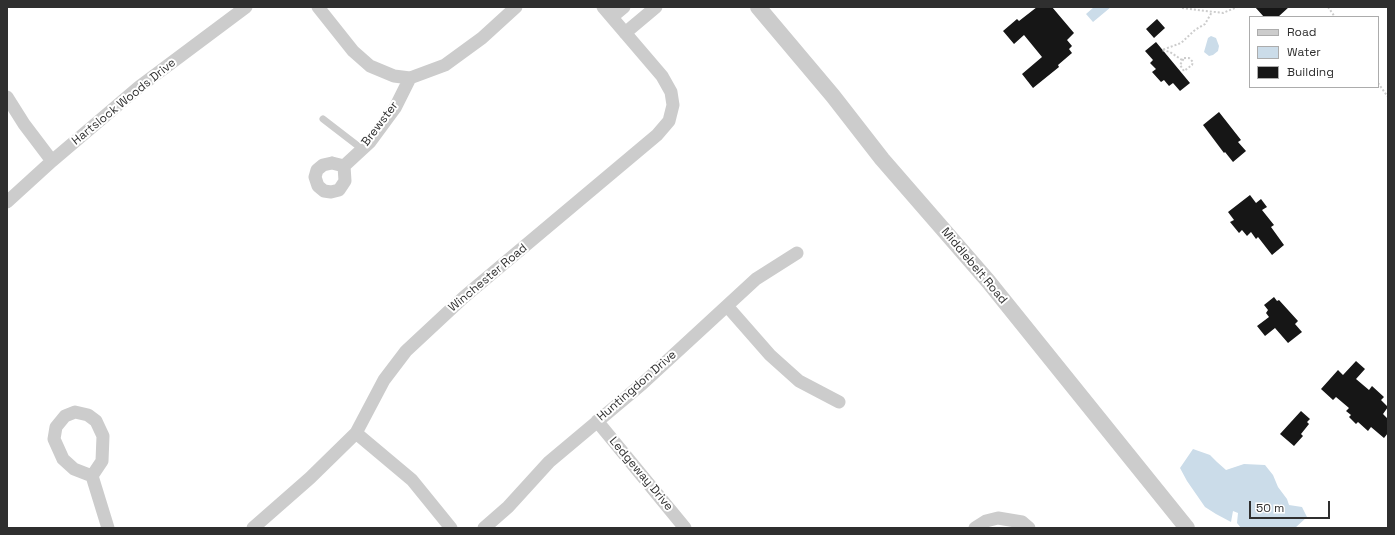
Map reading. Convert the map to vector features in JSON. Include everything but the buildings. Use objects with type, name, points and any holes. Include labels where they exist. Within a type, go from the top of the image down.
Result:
[{"type":"street","name":"Hartslock Woods Drive","points":[[7,202],[52,161],[139,87],[246,7]]},
{"type":"street","points":[[318,7],[353,51],[370,66],[394,76],[410,78],[425,74],[446,65],[482,38],[516,7]]},
{"type":"street","points":[[614,20],[624,7]]},
{"type":"street","points":[[614,20],[656,7]]},
{"type":"street","name":"Middlebelt Road","points":[[758,7],[833,96],[882,159],[988,281],[1187,528]]},
{"type":"street","name":"Winchester Road","points":[[253,528],[310,478],[356,433],[384,380],[406,351],[464,297],[657,135],[669,121],[674,105],[671,92],[662,76],[614,20]]},
{"type":"street","name":"Brewster","points":[[344,166],[370,142],[395,108],[410,78]]},
{"type":"street","points":[[7,97],[24,124],[52,161]]},
{"type":"street","name":"Huntingdon Drive","points":[[484,528],[508,507],[549,462],[642,384],[756,279],[797,253]]},
{"type":"street","points":[[727,306],[770,355],[799,381],[839,402]]},
{"type":"street","points":[[74,412],[88,415],[96,421],[103,436],[102,461],[92,476],[74,469],[63,459],[54,439],[56,427],[66,416],[74,412]]},
{"type":"street","name":"Ledgeway Drive","points":[[597,421],[686,528]]},
{"type":"street","points":[[356,433],[412,480],[451,528]]},
{"type":"street","points":[[92,476],[108,528]]},
{"type":"street","points":[[975,528],[986,521],[998,518],[1022,522],[1029,528]]},
{"type":"lane","points":[[323,119],[362,149]]},
{"type":"path","points":[[1182,8],[1223,12],[1238,7]]},
{"type":"path","points":[[1328,7],[1334,16]]},
{"type":"path","points":[[1182,60],[1170,52],[1162,50],[1181,43],[1195,30],[1205,24],[1212,12]]},
{"type":"path","points":[[1187,58],[1193,62],[1192,65],[1184,71],[1180,65],[1182,60],[1187,58]]},
{"type":"path","points":[[1379,84],[1388,98]]},
{"type":"water","points":[[1094,7],[1111,7],[1093,22],[1086,14]]},
{"type":"water","points":[[1211,36],[1216,38],[1219,46],[1218,51],[1209,56],[1204,52],[1208,38]]},
{"type":"water","points":[[1193,449],[1210,455],[1226,470],[1244,464],[1265,465],[1273,475],[1278,487],[1287,499],[1289,505],[1302,507],[1307,517],[1295,528],[1241,528],[1237,523],[1238,513],[1233,511],[1231,522],[1216,514],[1205,507],[1180,468]]}]
